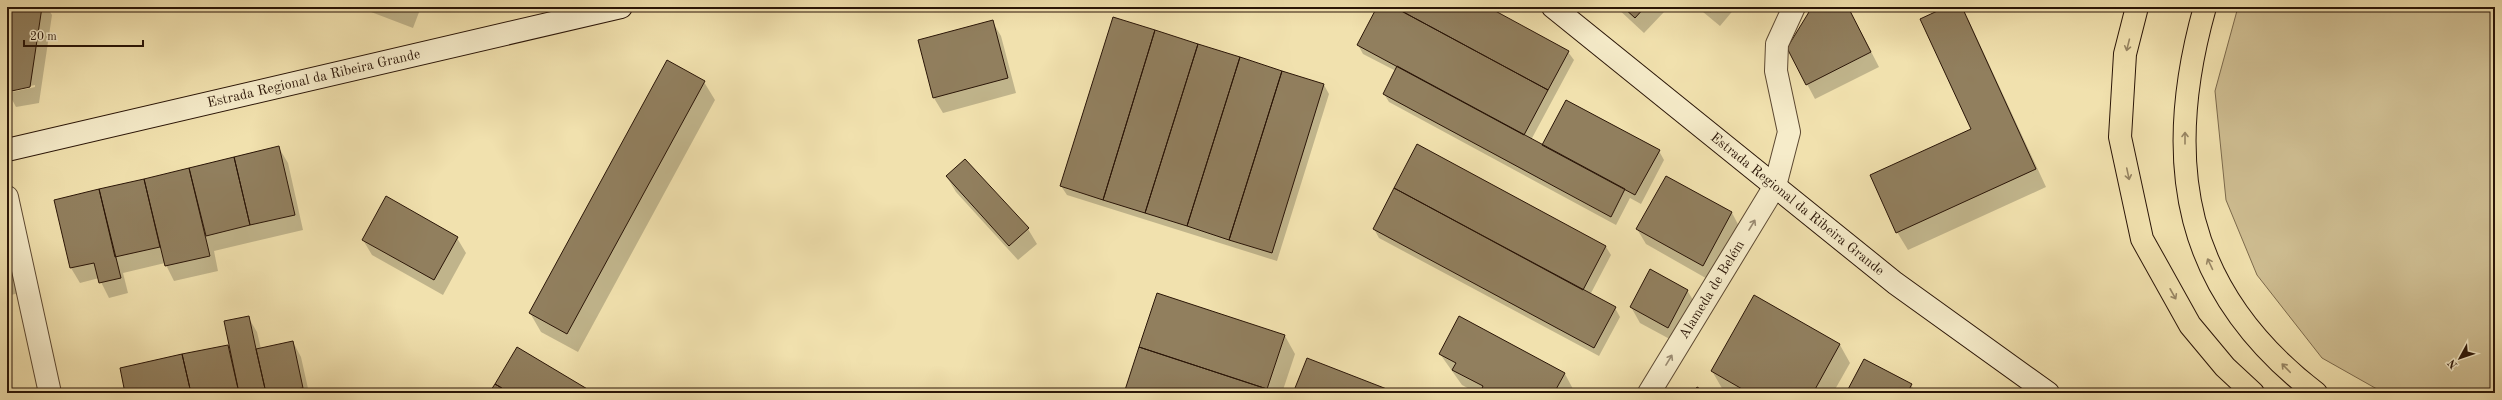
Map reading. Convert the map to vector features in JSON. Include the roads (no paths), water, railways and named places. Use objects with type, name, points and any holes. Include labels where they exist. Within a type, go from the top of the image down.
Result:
[{"type":"highway","points":[[2137,7],[2125,54],[2120,137],[2142,239],[2190,325],[2225,367],[2253,393]]},
{"type":"highway","points":[[2205,7],[2193,51],[2185,108],[2185,164],[2193,221],[2209,264],[2231,304],[2259,340],[2291,373],[2316,393]]},
{"type":"main road","name":"Estrada Regional da Ribeira Grande","points":[[7,150],[621,7]]},
{"type":"main road","name":"Estrada Regional da Ribeira Grande","points":[[1553,7],[1895,283],[2048,393]]},
{"type":"main road","name":"Alameda de Belém","points":[[1649,393],[1775,186],[1789,132],[1776,71],[1777,44],[1794,7]]},
{"type":"main road","points":[[7,197],[50,393]]}]
